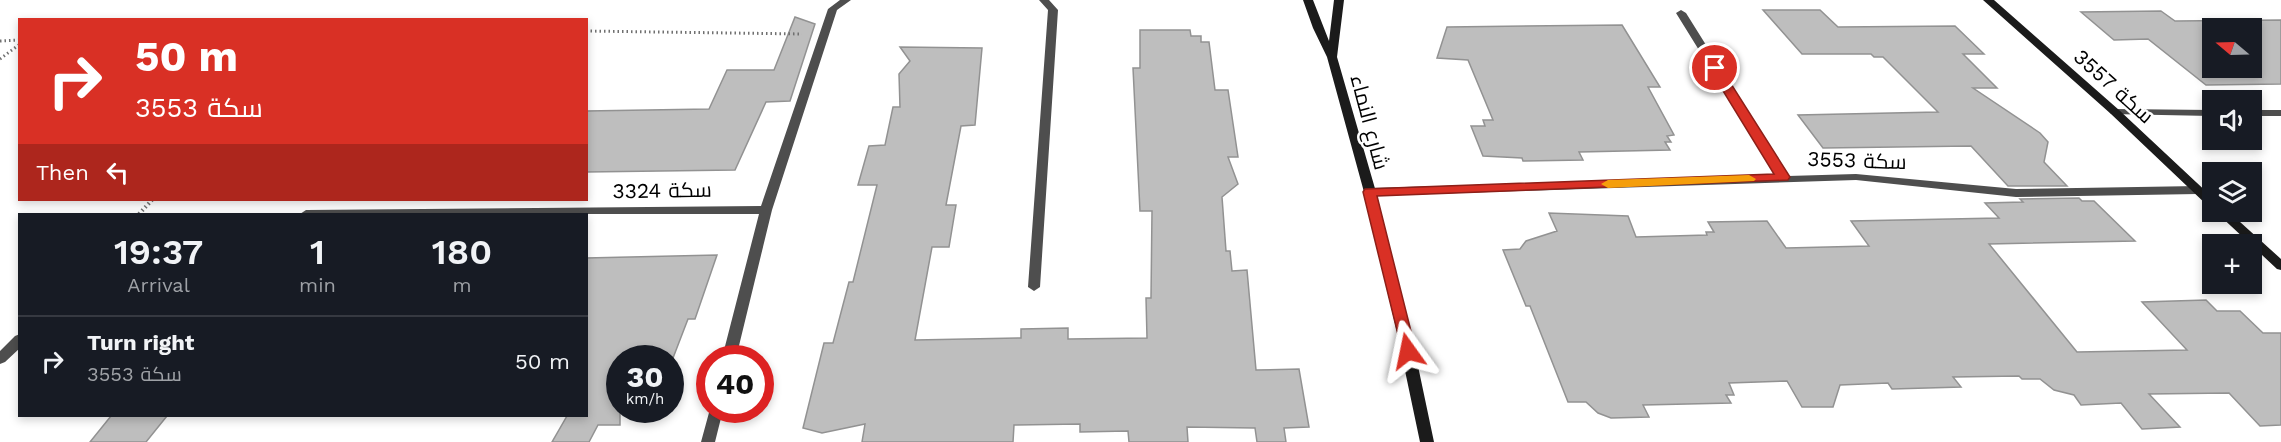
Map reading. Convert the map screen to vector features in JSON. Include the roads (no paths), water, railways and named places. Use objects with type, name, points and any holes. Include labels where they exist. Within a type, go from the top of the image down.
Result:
[{"type":"street","points":[[732,345],[766,210],[833,9],[846,0]]},
{"type":"street","points":[[1034,287],[1053,10],[1044,0]]},
{"type":"street","name":"شارع النماء","points":[[1308,0],[1323,41],[1332,57],[1370,192],[1403,328],[1427,442]]},
{"type":"street","name":"شارع النماء","points":[[1332,57],[1339,0]]},
{"type":"street","name":"سكة 3557","points":[[1988,0],[2115,112],[2202,194]]},
{"type":"street","points":[[1681,13],[1783,177]]},
{"type":"street","points":[[2115,112],[2202,113]]},
{"type":"street","points":[[2262,113],[2281,113]]},
{"type":"street","name":"سكة 3553","points":[[1370,192],[1783,177],[1856,177],[2016,193],[2198,190]]},
{"type":"street","name":"سكة 3324","points":[[421,213],[766,210]]},
{"type":"street","points":[[2233,222],[2281,266]]},
{"type":"street","points":[[0,360],[18,341]]},
{"type":"street","points":[[708,442],[713,423]]}]
